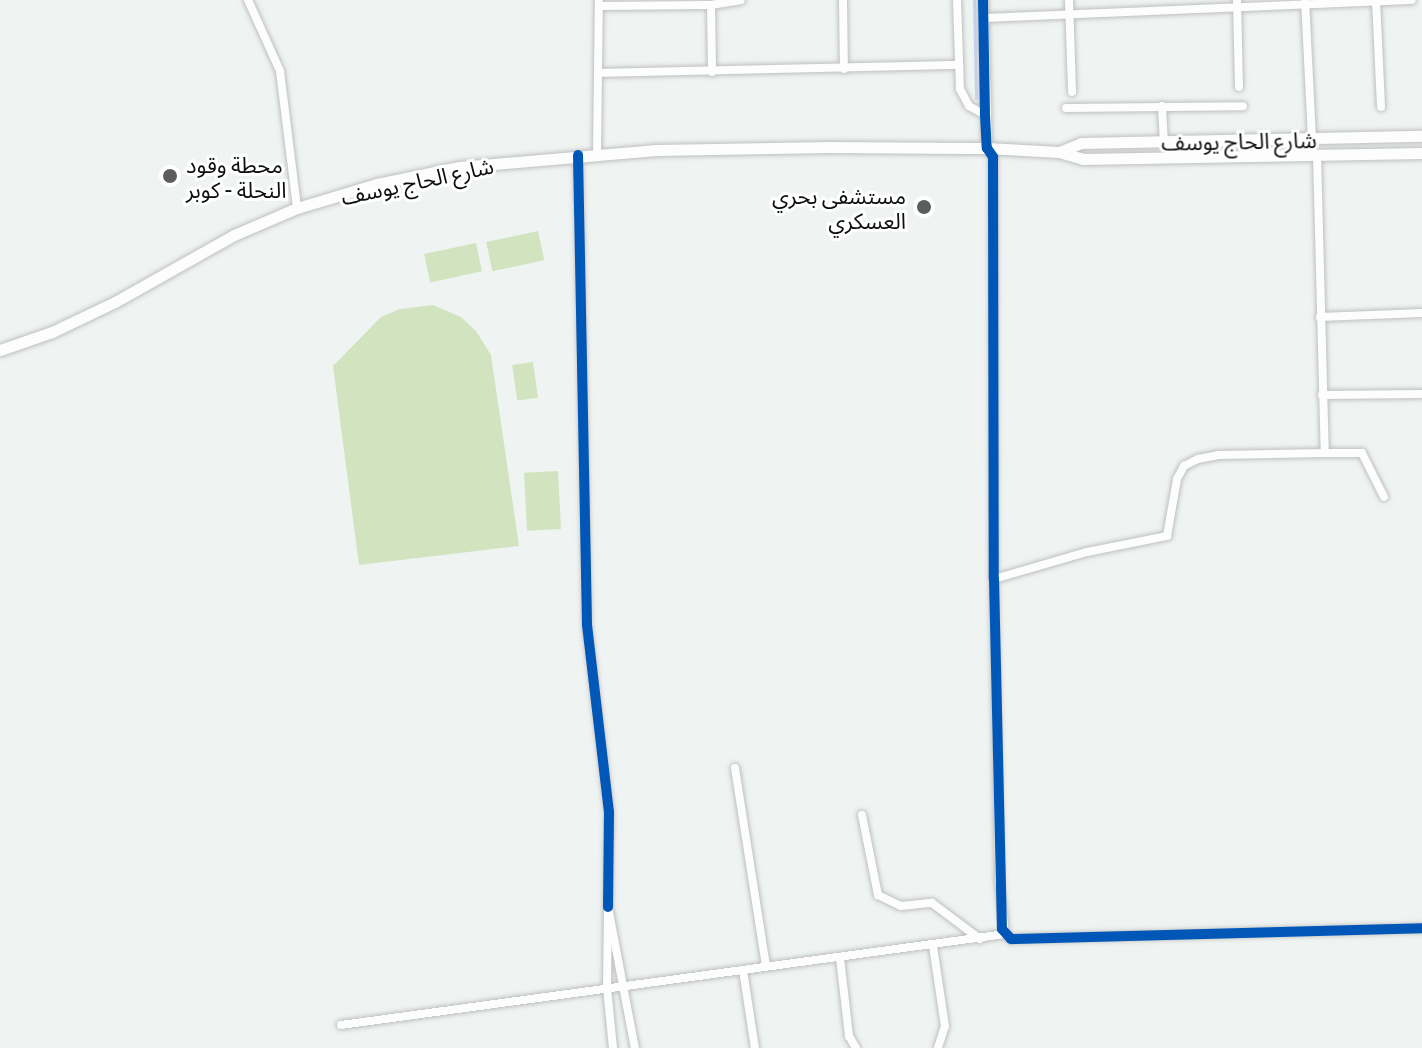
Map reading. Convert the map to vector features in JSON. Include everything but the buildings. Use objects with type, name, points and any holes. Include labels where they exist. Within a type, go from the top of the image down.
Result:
[{"type":"main road","name":"شارع الحاج يوسف","points":[[1059,152],[1081,143],[1422,136]]},
{"type":"main road","name":"شارع الحاج يوسف","points":[[0,350],[52,332],[115,302],[234,235],[297,208],[377,184],[459,167],[597,153],[829,147],[987,148],[1059,152],[1083,159],[1422,153]]},
{"type":"main road","points":[[1394,154],[1422,160]]},
{"type":"street","points":[[248,0],[280,71],[297,208]]},
{"type":"street","points":[[597,153],[599,3],[711,5],[741,0]]},
{"type":"street","points":[[843,0],[844,69]]},
{"type":"street","points":[[957,0],[962,98],[985,115]]},
{"type":"street","points":[[983,0],[987,148],[993,157],[994,579],[999,868],[1005,934],[1011,939],[1422,928]]},
{"type":"street","points":[[1069,0],[1072,92]]},
{"type":"street","points":[[983,18],[1237,4],[1412,0]]},
{"type":"street","points":[[1376,1],[1381,107]]},
{"type":"street","points":[[1306,2],[1312,139]]},
{"type":"street","points":[[1237,4],[1239,87]]},
{"type":"street","points":[[711,5],[712,72]]},
{"type":"street","points":[[600,73],[959,65]]},
{"type":"street","points":[[1162,106],[1164,142]]},
{"type":"street","points":[[1066,108],[1243,106]]},
{"type":"street","points":[[578,155],[587,625],[609,812],[607,988],[613,1048]]},
{"type":"street","points":[[1317,155],[1325,453]]},
{"type":"street","points":[[1320,317],[1422,313]]},
{"type":"street","points":[[1322,395],[1422,394]]},
{"type":"street","points":[[994,579],[1087,552],[1167,536],[1177,479],[1184,466],[1198,459],[1219,455],[1362,453],[1384,497]]},
{"type":"street","points":[[735,768],[766,967]]},
{"type":"street","points":[[862,815],[878,895],[901,906],[932,903],[980,940]]},
{"type":"street","points":[[608,907],[635,1048]]},
{"type":"street","points":[[341,1025],[980,940],[1005,934]]},
{"type":"street","points":[[933,946],[945,1026],[938,1048]]},
{"type":"street","points":[[840,958],[849,1036],[856,1048]]},
{"type":"street","points":[[743,970],[755,1048]]},
{"type":"green space","points":[[538,231],[544,260],[492,271],[486,242]]},
{"type":"green space","points":[[476,243],[482,271],[430,282],[424,254]]},
{"type":"green space","points":[[433,305],[461,317],[476,331],[491,355],[519,546],[359,565],[333,366],[381,317],[400,309]]},
{"type":"green space","points":[[533,362],[538,398],[517,401],[512,365]]},
{"type":"green space","points":[[558,471],[561,529],[527,531],[524,473]]},
{"type":"waterway","points":[[974,0],[976,98]]},
{"type":"cycle path","points":[[983,0],[987,148],[993,157],[994,579],[1002,929],[1011,939],[1422,928]]},
{"type":"cycle path","points":[[578,155],[587,625],[609,812],[608,907]]},
{"type":"place","name":"محطة وقود النحلة - كوبر","points":[[170,176]]},
{"type":"place","name":"مستشفى بحري العسكري","points":[[924,207]]}]
